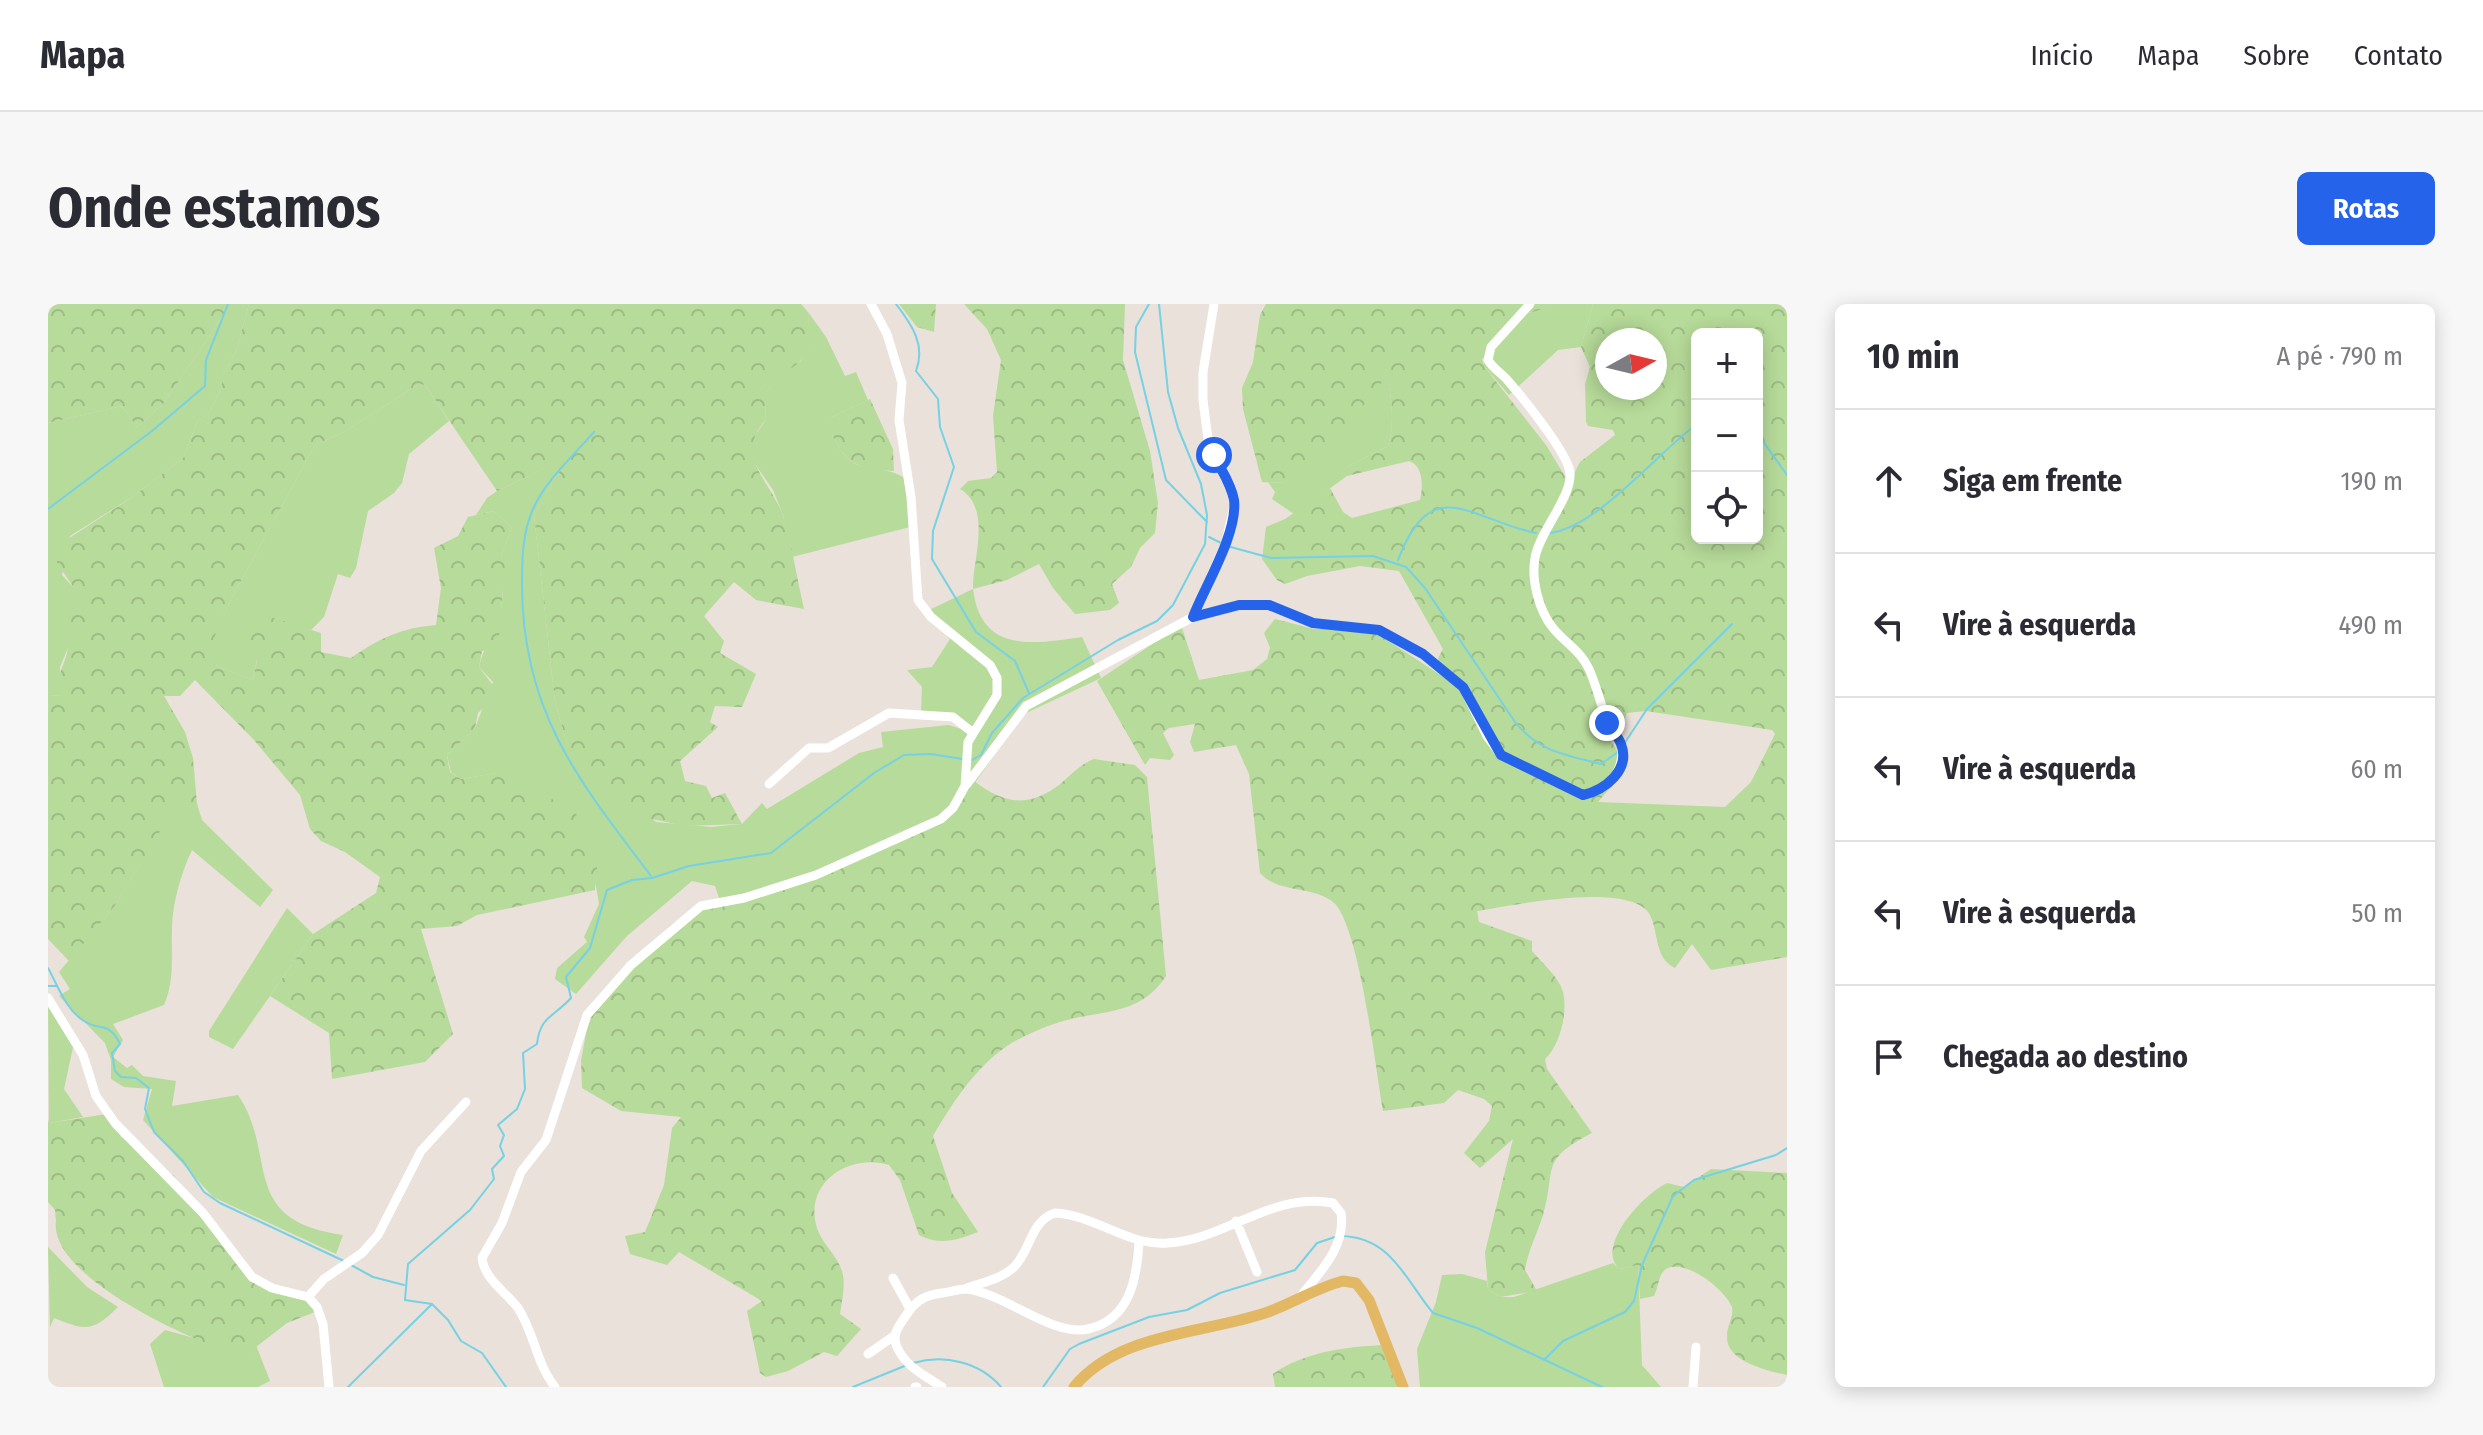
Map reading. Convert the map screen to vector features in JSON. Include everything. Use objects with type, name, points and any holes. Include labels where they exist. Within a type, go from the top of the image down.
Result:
[{"type":"main road","points":[[1074,1387],[1088,1372],[1113,1355],[1268,1312],[1343,1281],[1356,1283],[1369,1300],[1403,1387]]},
{"type":"street","points":[[871,304],[887,334],[902,383],[899,420],[911,497],[918,600],[931,617],[990,665],[997,678],[997,695],[972,732],[967,750],[965,786]]},
{"type":"street","points":[[1193,617],[1226,542],[1234,506],[1226,475],[1211,449],[1203,400],[1203,372],[1214,304]]},
{"type":"street","points":[[555,1387],[535,1354],[523,1317],[487,1273],[482,1258],[502,1223],[521,1172],[546,1140],[571,1071],[580,1033],[592,1008],[631,965],[701,906],[768,891],[843,865],[941,819],[953,808],[965,786],[1026,706],[1193,617],[1239,605],[1269,605],[1313,623],[1379,630],[1423,654],[1463,687],[1501,755],[1583,795],[1605,787],[1618,773],[1623,752],[1621,742],[1607,723],[1601,697],[1587,665],[1574,647],[1552,627],[1538,599],[1534,579],[1538,543],[1569,486],[1568,466],[1518,394],[1488,360],[1491,347],[1530,304]]},
{"type":"street","points":[[769,784],[809,748],[828,748],[889,713],[953,717],[972,732]]},
{"type":"street","points":[[48,998],[83,1055],[96,1096],[115,1123],[203,1213],[252,1277],[272,1288],[308,1297],[321,1314],[329,1387]]},
{"type":"street","points":[[308,1297],[324,1279],[362,1253],[378,1235],[421,1151],[466,1102]]},
{"type":"street","points":[[868,1354],[894,1336],[910,1309],[923,1297],[965,1289],[1009,1271],[1024,1254],[1037,1224],[1055,1213],[1088,1219],[1139,1242],[1182,1241],[1282,1204],[1304,1200],[1333,1203],[1341,1213],[1343,1223],[1333,1255],[1300,1297]]},
{"type":"street","points":[[1236,1221],[1257,1272]]},
{"type":"street","points":[[965,1289],[998,1298],[1053,1324],[1086,1330],[1109,1320],[1120,1310],[1136,1277],[1139,1242]]},
{"type":"street","points":[[893,1278],[910,1309]]},
{"type":"street","points":[[894,1336],[909,1366],[942,1387]]},
{"type":"street","points":[[1693,1387],[1696,1347]]},
{"type":"green space","points":[[48,304],[226,304],[227,310],[163,404],[137,427],[122,406],[48,423]]},
{"type":"green space","points":[[226,304],[249,304],[236,352],[222,376],[222,387],[209,413],[197,422],[184,457],[134,496],[70,536],[62,575],[74,588],[68,648],[60,667],[62,695],[48,696],[48,423],[122,406],[137,427],[163,404],[227,310]]},
{"type":"green space","points":[[249,304],[801,304],[808,312],[809,344],[798,363],[769,388],[766,420],[755,436],[753,449],[757,468],[783,516],[804,609],[756,600],[734,582],[704,616],[724,641],[720,653],[756,674],[742,707],[715,706],[710,722],[718,727],[680,761],[685,781],[706,786],[712,798],[725,793],[742,824],[685,826],[633,815],[621,807],[567,743],[555,702],[534,515],[568,457],[497,491],[425,385],[419,384],[344,432],[315,445],[229,603],[206,657],[217,666],[253,680],[257,660],[250,640],[261,614],[321,633],[321,652],[351,658],[391,635],[436,625],[441,588],[434,548],[458,536],[468,517],[494,511],[512,528],[501,556],[505,565],[498,648],[482,651],[479,667],[495,688],[489,703],[478,713],[475,728],[447,755],[450,772],[461,779],[496,773],[514,778],[570,809],[582,819],[598,858],[595,890],[477,915],[457,926],[421,929],[453,1034],[425,1062],[332,1079],[329,1033],[270,996],[313,934],[376,893],[380,877],[345,852],[321,841],[310,829],[300,795],[254,740],[195,680],[180,696],[164,696],[185,732],[193,758],[197,804],[173,810],[114,907],[69,961],[48,939],[48,696],[62,695],[59,680],[68,645],[68,602],[74,588],[57,563],[57,546],[134,496],[184,457],[197,422],[209,413],[222,387],[222,376],[236,352]]},
{"type":"green space","points":[[899,304],[936,304],[934,332],[917,327]]},
{"type":"green space","points":[[964,304],[1125,304],[1123,360],[1150,451],[1158,503],[1155,533],[1140,548],[1131,567],[1112,584],[1119,603],[1110,610],[1075,614],[1053,588],[1039,564],[1007,580],[973,589],[978,522],[970,498],[960,489],[968,481],[991,478],[997,472],[993,416],[1001,360],[987,329]]},
{"type":"green space","points":[[1266,304],[1545,304],[1540,310],[1521,315],[1482,359],[1484,366],[1546,445],[1569,483],[1580,462],[1615,435],[1613,430],[1588,426],[1586,422],[1585,384],[1590,367],[1581,347],[1593,304],[1787,304],[1787,957],[1711,970],[1692,944],[1675,968],[1660,952],[1650,915],[1638,905],[1620,899],[1569,898],[1477,911],[1479,922],[1532,941],[1532,951],[1561,986],[1563,1019],[1555,1046],[1545,1059],[1547,1069],[1592,1133],[1564,1151],[1552,1167],[1543,1215],[1525,1270],[1537,1291],[1500,1297],[1488,1289],[1485,1252],[1513,1139],[1480,1168],[1464,1153],[1489,1121],[1492,1106],[1484,1099],[1458,1090],[1444,1103],[1383,1111],[1358,967],[1342,915],[1325,897],[1276,884],[1260,873],[1249,774],[1236,745],[1194,752],[1190,742],[1195,724],[1169,728],[1163,733],[1174,755],[1170,760],[1150,758],[1145,765],[1097,681],[1181,625],[1199,680],[1253,670],[1267,659],[1270,648],[1264,633],[1275,619],[1314,629],[1370,629],[1442,676],[1438,658],[1443,649],[1399,571],[1360,566],[1307,576],[1285,584],[1277,580],[1262,559],[1266,527],[1285,519],[1330,488],[1343,512],[1352,518],[1420,500],[1420,472],[1409,461],[1347,476],[1345,472],[1347,467],[1388,446],[1392,408],[1385,371],[1379,390],[1284,483],[1262,482],[1243,409],[1242,388],[1253,362],[1260,315]],"holes":[[[1646,711],[1772,730],[1775,734],[1751,782],[1725,807],[1598,802],[1621,772],[1620,758],[1608,737],[1622,725],[1627,713]]]},
{"type":"green space","points":[[1545,304],[1593,304],[1581,347],[1558,350],[1509,395],[1484,366],[1483,354],[1521,315],[1540,310]]},
{"type":"green space","points":[[808,312],[826,337],[845,376],[856,372],[868,400],[830,418],[832,433],[850,461],[905,478],[910,527],[792,557],[783,515],[773,490],[755,464],[752,452],[753,438],[766,420],[765,398],[772,379],[801,361],[809,344]]},
{"type":"green space","points":[[1385,370],[1392,408],[1388,446],[1347,467],[1347,476],[1294,514],[1272,499],[1275,492],[1268,482],[1284,483]]},
{"type":"green space","points":[[419,384],[425,385],[449,421],[409,454],[402,483],[394,493],[368,511],[356,568],[350,578],[338,574],[324,617],[311,630],[290,625],[251,640],[257,659],[253,680],[217,666],[205,657],[229,603],[315,445],[344,432]]},
{"type":"green space","points":[[870,399],[893,449],[894,471],[859,466],[846,457],[830,431],[830,418]]},
{"type":"green space","points":[[569,456],[534,515],[555,702],[567,743],[656,822],[711,827],[742,824],[762,803],[767,809],[859,753],[883,747],[881,732],[949,725],[964,730],[964,724],[921,714],[922,687],[907,670],[932,667],[950,639],[925,612],[973,589],[978,610],[998,635],[1028,642],[1082,637],[1101,678],[1022,715],[956,810],[883,838],[859,859],[720,901],[715,886],[692,881],[627,936],[576,994],[555,979],[557,968],[587,942],[584,937],[599,904],[595,880],[496,773],[461,779],[451,772],[447,755],[475,728],[493,682],[479,667],[499,619],[503,577],[501,556],[512,528],[494,511],[476,515],[487,498],[497,491]]},
{"type":"green space","points":[[1094,759],[1135,765],[1147,777],[1166,976],[1155,990],[1130,1006],[1057,1023],[1017,1040],[980,1069],[959,1095],[933,1136],[952,1193],[978,1232],[941,1241],[919,1235],[900,1180],[889,1165],[859,1163],[833,1175],[823,1185],[814,1212],[817,1228],[842,1271],[844,1287],[840,1314],[861,1329],[837,1356],[824,1352],[788,1371],[766,1377],[760,1373],[747,1311],[762,1301],[679,1252],[667,1265],[630,1254],[625,1236],[645,1232],[664,1185],[672,1128],[681,1117],[621,1111],[582,1088],[581,1061],[589,1017],[671,925],[683,916],[859,859],[883,838],[956,810],[974,781],[1005,798],[1026,800],[1047,793]]},
{"type":"green space","points":[[197,804],[202,820],[273,890],[260,907],[192,850],[175,900],[171,977],[164,1005],[113,1024],[123,1040],[113,1057],[127,1068],[132,1065],[143,1076],[176,1081],[172,1106],[238,1095],[250,1118],[266,1182],[274,1200],[288,1215],[310,1227],[343,1235],[336,1254],[213,1197],[143,1120],[152,1089],[124,1087],[111,1079],[111,1060],[105,1043],[59,996],[70,989],[59,972],[114,907],[173,809]]},
{"type":"green space","points":[[287,908],[313,934],[233,1049],[209,1037],[209,1031]]},
{"type":"green space","points":[[48,995],[75,1038],[64,1089],[83,1117],[49,1123]]},
{"type":"green space","points":[[107,1114],[121,1137],[173,1175],[253,1274],[320,1310],[287,1323],[248,1353],[234,1353],[159,1322],[99,1285],[75,1264],[60,1242],[55,1210],[48,1202],[48,1119],[49,1123]]},
{"type":"green space","points":[[1711,1169],[1787,1173],[1787,1375],[1750,1364],[1734,1353],[1727,1338],[1732,1307],[1705,1278],[1685,1268],[1668,1268],[1660,1276],[1654,1296],[1640,1299],[1638,1265],[1619,1269],[1613,1259],[1613,1247],[1625,1221],[1646,1198],[1667,1183],[1684,1187]]},
{"type":"green space","points":[[48,1247],[87,1287],[118,1307],[102,1321],[89,1327],[54,1318],[50,1327]]},
{"type":"green space","points":[[1613,1263],[1619,1269],[1638,1265],[1642,1365],[1661,1387],[1420,1387],[1417,1349],[1436,1302],[1442,1275],[1462,1274],[1487,1281],[1488,1289],[1500,1297],[1514,1297]]},
{"type":"green space","points":[[165,1330],[248,1353],[256,1345],[270,1381],[258,1387],[164,1387],[150,1344]]},
{"type":"green space","points":[[1382,1345],[1400,1387],[1275,1387],[1273,1374],[1298,1360],[1339,1349]]},
{"type":"waterway","points":[[48,509],[152,431],[205,386],[206,360],[228,304]]},
{"type":"waterway","points":[[896,304],[916,336],[919,353],[916,371],[938,399],[940,427],[954,467],[933,531],[932,559],[976,632],[1015,661],[1029,693]]},
{"type":"waterway","points":[[1149,304],[1136,327],[1135,352],[1166,480],[1207,522]]},
{"type":"waterway","points":[[972,760],[981,755],[992,733],[1023,698],[1118,640],[1157,621],[1173,605],[1205,544],[1207,515],[1201,484],[1178,428],[1168,392],[1159,304]]},
{"type":"waterway","points":[[1549,533],[1587,518],[1626,488],[1691,429]]},
{"type":"waterway","points":[[594,432],[545,488],[529,518],[522,567],[525,632],[532,672],[544,709],[560,743],[579,776],[651,876]]},
{"type":"waterway","points":[[1763,441],[1787,475]]},
{"type":"waterway","points":[[1398,560],[1411,532],[1425,516],[1439,508],[1473,512],[1536,533]]},
{"type":"waterway","points":[[1209,537],[1221,543]]},
{"type":"waterway","points":[[1227,546],[1271,558],[1373,556],[1406,567],[1425,588],[1524,732],[1554,751],[1601,764],[1618,752]]},
{"type":"waterway","points":[[1624,744],[1647,709],[1732,624]]},
{"type":"waterway","points":[[432,1304],[405,1300],[408,1264],[470,1210],[494,1179],[492,1169],[504,1156],[500,1146],[504,1135],[498,1125],[517,1109],[525,1089],[523,1053],[537,1044],[545,1022],[571,998],[566,977],[590,948],[607,890],[632,880],[652,878],[689,866],[771,853],[874,773],[904,755],[931,754],[962,759]]},
{"type":"waterway","points":[[48,968],[72,1011],[90,1024],[108,1029],[116,1037],[120,1044],[112,1053],[115,1071],[121,1077],[136,1078],[149,1088],[145,1109],[154,1132],[183,1161],[204,1192],[220,1203],[346,1262]]},
{"type":"waterway","points":[[48,986],[57,986]]},
{"type":"waterway","points":[[1544,1360],[1563,1341],[1625,1312],[1634,1301],[1642,1265],[1673,1196],[1694,1180],[1776,1155],[1787,1148]]},
{"type":"waterway","points":[[1341,1236],[1358,1238],[1385,1252],[1433,1313],[1477,1328],[1602,1387]]},
{"type":"waterway","points":[[1043,1387],[1070,1349],[1079,1344],[1149,1317],[1187,1310],[1220,1293],[1295,1270],[1317,1243],[1335,1237]]},
{"type":"waterway","points":[[351,1265],[373,1277],[404,1285]]},
{"type":"waterway","points":[[348,1387],[432,1304]]},
{"type":"waterway","points":[[433,1305],[448,1320],[461,1341],[482,1353],[506,1387]]},
{"type":"waterway","points":[[913,1363],[937,1359],[961,1362],[983,1371],[1001,1387]]},
{"type":"waterway","points":[[853,1387],[907,1365]]},
{"type":"route","points":[[1214,455],[1226,475],[1234,506],[1226,542],[1193,617],[1239,605],[1269,605],[1313,623],[1365,626],[1399,639],[1463,687],[1487,736],[1501,755],[1583,795],[1605,787],[1618,773],[1623,752],[1621,742],[1607,723]]}]
